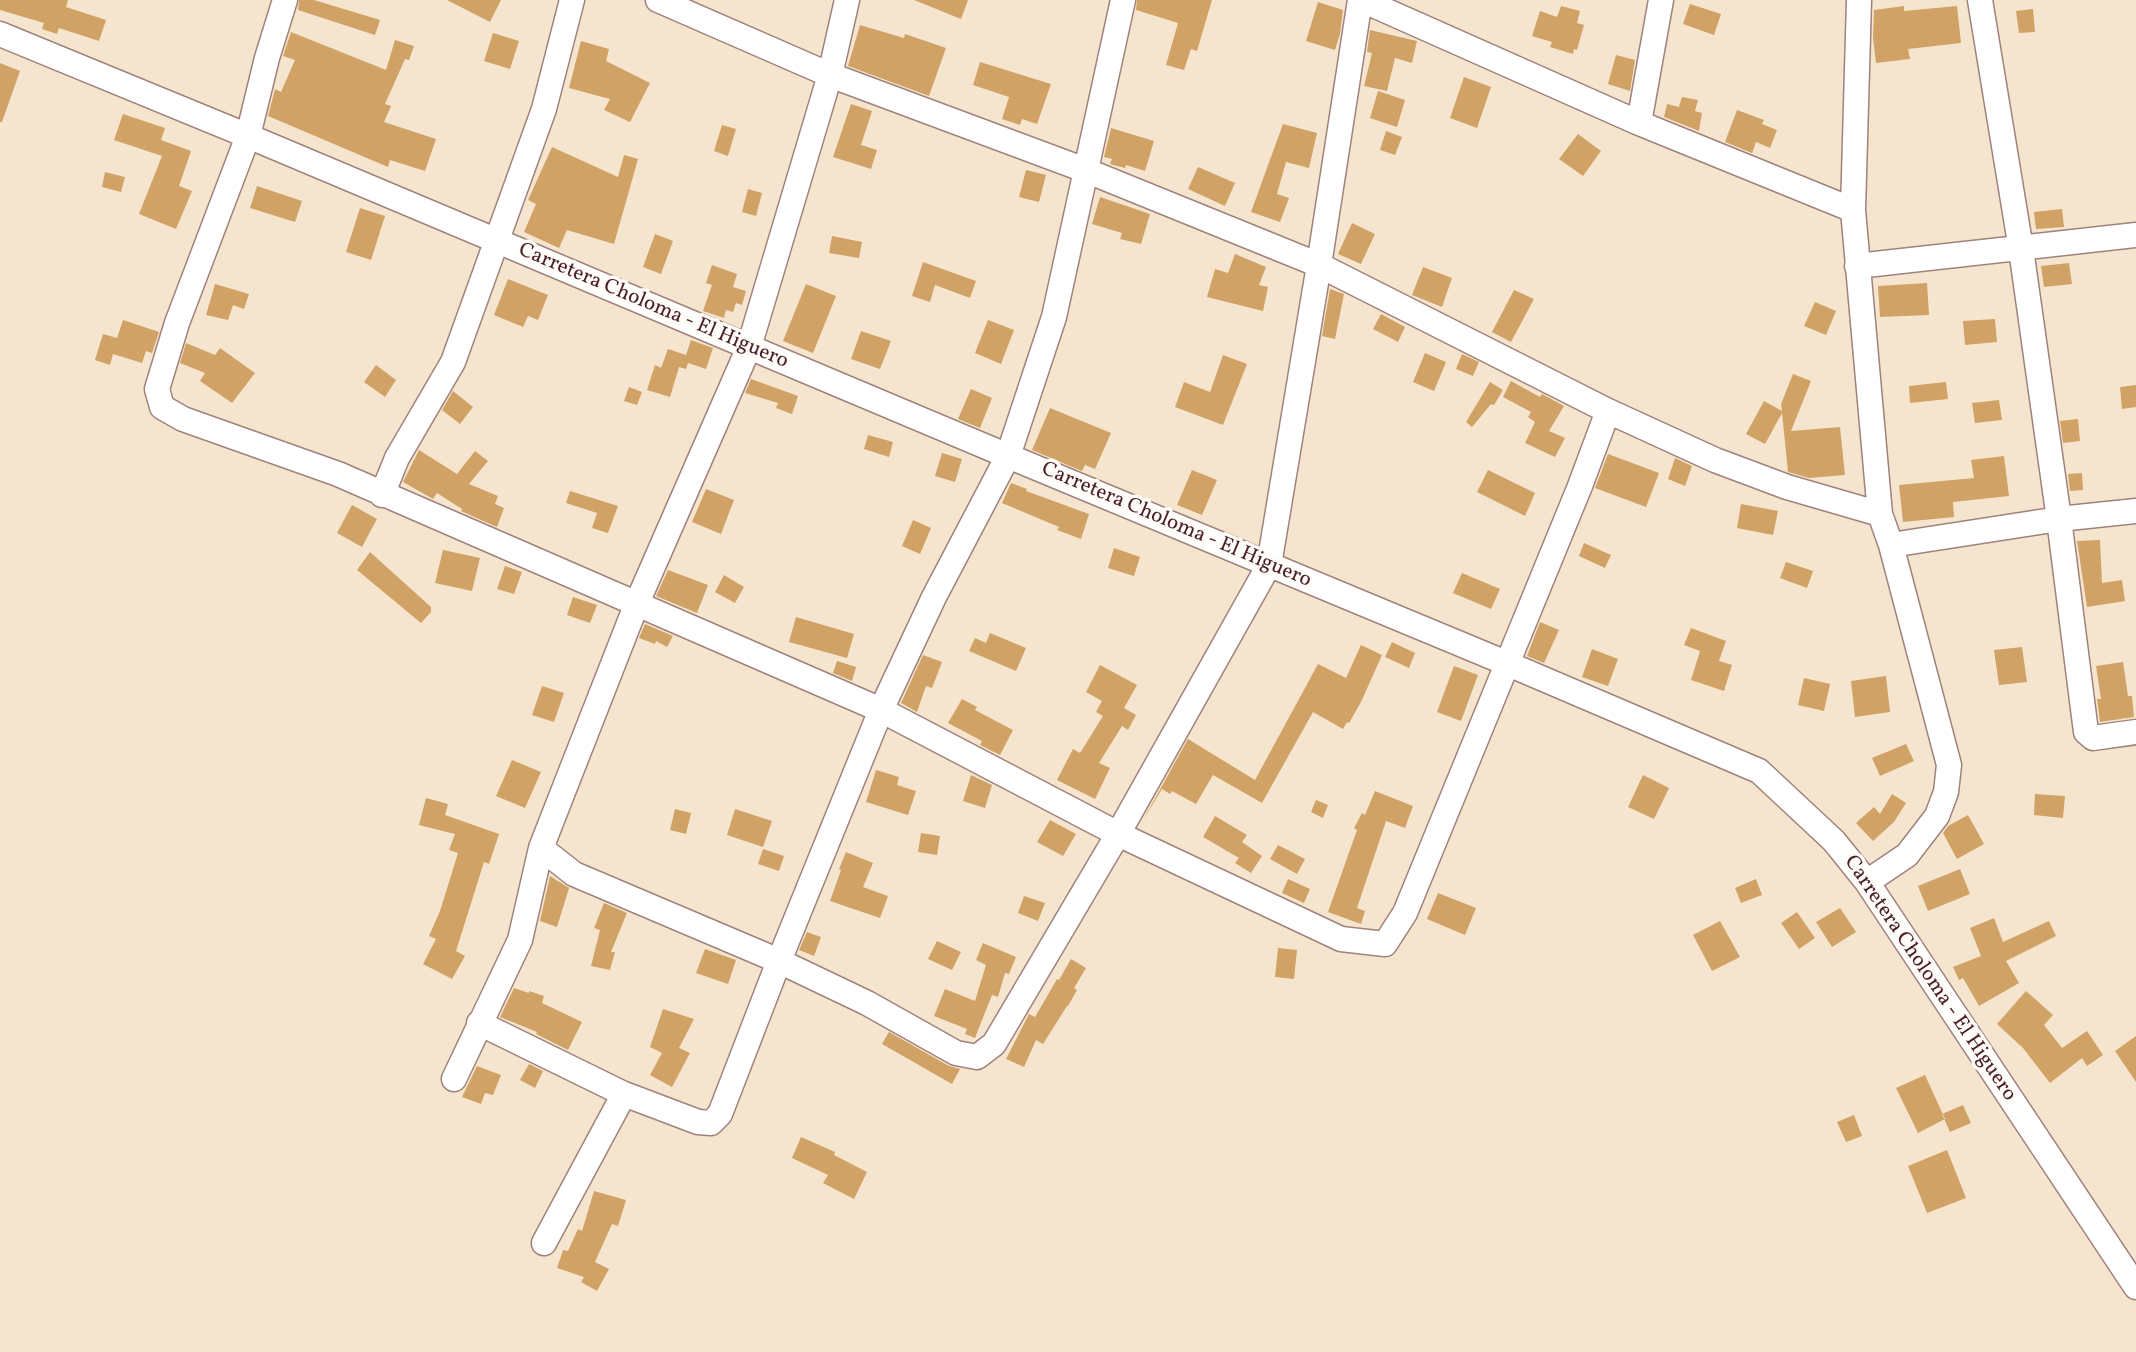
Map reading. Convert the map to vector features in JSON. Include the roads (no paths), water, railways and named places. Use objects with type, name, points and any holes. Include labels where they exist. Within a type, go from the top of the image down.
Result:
[{"type":"street","points":[[285,0],[267,58],[248,136],[177,323],[157,389],[162,407],[183,419],[338,474],[881,710],[1118,834],[1341,939],[1385,944],[1405,913],[1580,486],[1608,411]]},
{"type":"street","points":[[382,495],[397,458],[453,362],[544,109],[572,0]]},
{"type":"street","points":[[658,0],[830,75],[1085,170],[1319,265],[1608,411],[1715,460],[1787,487],[1880,514]]},
{"type":"street","points":[[454,1079],[520,940],[541,848],[637,603],[749,347],[830,75],[847,0]]},
{"type":"street","points":[[480,1023],[624,1094],[698,1122],[711,1123],[720,1114],[881,710],[934,597],[1008,456],[1054,317],[1123,0]]},
{"type":"street","points":[[541,848],[574,874],[779,961],[867,1003],[956,1053],[977,1057],[994,1044],[1118,834],[1269,565],[1361,0],[1639,123],[1853,210]]},
{"type":"street","points":[[1639,123],[1661,0]]},
{"type":"street","points":[[1859,0],[1853,210],[1880,514],[1891,545],[1949,765],[1946,792],[1937,816],[1907,855],[1867,882]]},
{"type":"street","points":[[1980,0],[2021,249],[2059,519],[2085,732],[2093,738],[2136,732]]},
{"type":"street","name":"Carretera Choloma - El Higuero","points":[[0,34],[1506,663],[1759,772],[1834,841],[1867,882],[2136,1287]]},
{"type":"street","points":[[1857,266],[2136,235]]},
{"type":"street","points":[[1891,545],[2059,519],[2136,511]]},
{"type":"street","points":[[544,1243],[624,1094]]}]
